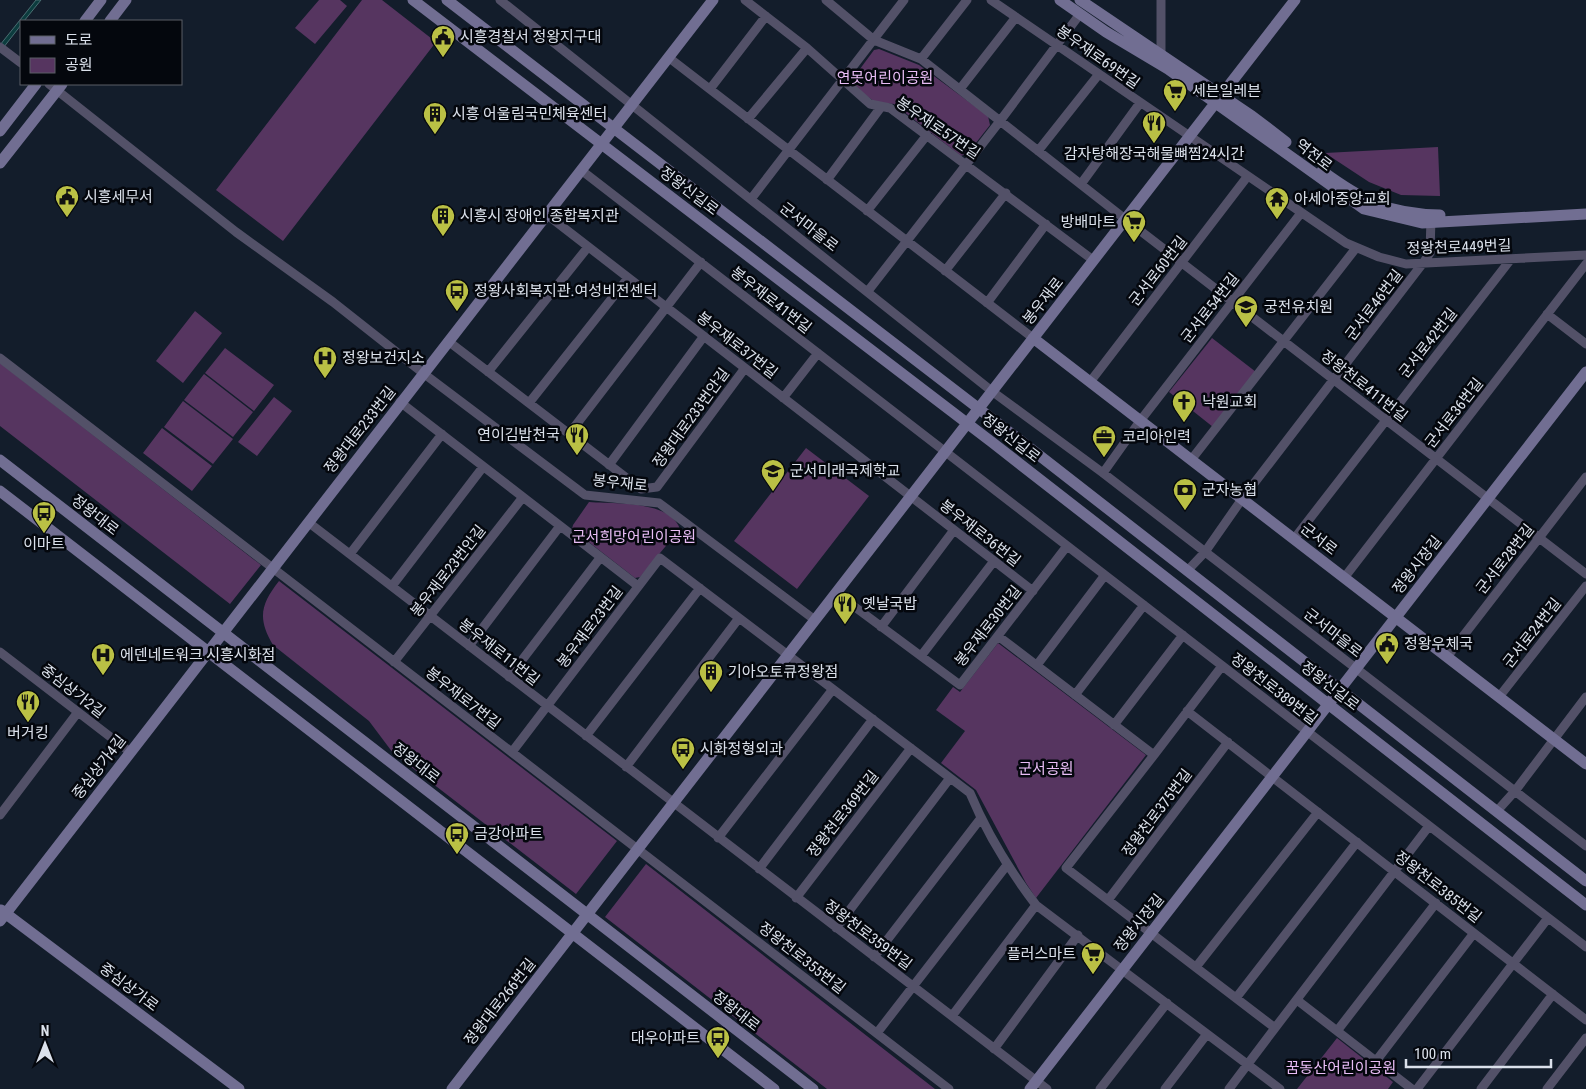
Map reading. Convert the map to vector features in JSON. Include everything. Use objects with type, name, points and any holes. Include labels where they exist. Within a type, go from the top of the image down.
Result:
[{"type":"street","points":[[86,20],[101,0]]},
{"type":"street","points":[[111,20],[126,0]]},
{"type":"street","name":"정왕신길로","points":[[412,0],[967,423],[1586,905]]},
{"type":"street","name":"정왕신길로","points":[[447,0],[979,408],[1586,881]]},
{"type":"street","name":"군서마을로","points":[[500,0],[993,392],[1103,473],[1586,846]]},
{"type":"street","name":"정왕대로233번길","points":[[222,632],[713,0]]},
{"type":"street","name":"봉우재로57번길","points":[[745,0],[807,48],[870,104],[890,108],[967,163],[1094,260]]},
{"type":"street","name":"정왕천로411번길","points":[[826,0],[838,4],[874,40],[921,58],[1181,263],[1586,574]]},
{"type":"street","points":[[751,199],[787,149],[904,0]]},
{"type":"street","points":[[921,58],[967,0]]},
{"type":"street","name":"봉우재로69번길","points":[[991,0],[1189,137]]},
{"type":"street","name":"역전로","points":[[1060,0],[1168,69],[1218,99],[1252,116],[1349,191],[1394,211],[1431,218],[1586,214]]},
{"type":"street","name":"역전로","points":[[1080,0],[1161,55],[1218,99]]},
{"type":"street","points":[[1161,0],[1161,55]]},
{"type":"street","name":"봉우재로","points":[[572,933],[674,804],[910,496],[993,392],[1295,0]]},
{"type":"street","points":[[868,292],[1080,14]]},
{"type":"street","points":[[710,89],[766,16]]},
{"type":"street","points":[[960,89],[1016,17]]},
{"type":"street","points":[[0,47],[20,62]]},
{"type":"street","points":[[748,119],[807,48]]},
{"type":"street","points":[[668,57],[1033,338]]},
{"type":"street","points":[[1038,151],[1098,74]]},
{"type":"street","points":[[0,131],[35,85]]},
{"type":"street","points":[[0,163],[56,86]]},
{"type":"street","name":"봉우재로","points":[[56,86],[236,232],[333,302],[585,496],[659,503],[815,620]]},
{"type":"street","points":[[1081,184],[1140,103]]},
{"type":"street","points":[[827,180],[881,107]]},
{"type":"street","points":[[867,211],[927,134]]},
{"type":"street","name":"정왕천로449번길","points":[[1189,137],[1356,248],[1392,261],[1406,264],[1586,255]]},
{"type":"street","name":"봉우재로41번길","points":[[581,170],[945,452]]},
{"type":"street","name":"군서로60번길","points":[[1090,382],[1248,177]]},
{"type":"street","points":[[945,271],[1006,193]]},
{"type":"street","name":"역전로","points":[[1431,218],[1586,207]]},
{"type":"street","name":"군서로54번길","points":[[1140,421],[1301,213]]},
{"type":"street","name":"봉우재로37번길","points":[[546,214],[910,496]]},
{"type":"street","name":"군서로46번길","points":[[1242,499],[1430,253],[1431,218]]},
{"type":"street","points":[[986,303],[1046,224]]},
{"type":"street","points":[[488,372],[588,247]]},
{"type":"street","points":[[1191,460],[1356,248]]},
{"type":"street","name":"군서로42번길","points":[[1294,539],[1511,259]]},
{"type":"street","points":[[569,434],[701,262]]},
{"type":"street","name":"군서로36번길","points":[[1344,578],[1586,264]]},
{"type":"street","points":[[529,403],[628,278]]},
{"type":"street","points":[[1547,314],[1586,344]]},
{"type":"street","points":[[609,465],[704,336]]},
{"type":"street","name":"군서로","points":[[1033,338],[1586,764]]},
{"type":"street","name":"정왕대로233번안길","points":[[448,341],[641,489],[657,487],[745,368]]},
{"type":"street","points":[[784,398],[818,353]]},
{"type":"street","name":"봉우재로7번길","points":[[0,358],[638,849]]},
{"type":"street","name":"정왕시장길","points":[[1033,1085],[1586,372]]},
{"type":"street","points":[[400,402],[638,586]]},
{"type":"street","points":[[1103,473],[1140,421]]},
{"type":"street","points":[[350,554],[442,434]]},
{"type":"street","name":"정왕천로389번길","points":[[945,452],[1586,948]]},
{"type":"street","name":"정왕대로","points":[[0,460],[813,1089]]},
{"type":"street","points":[[392,586],[482,467]]},
{"type":"street","name":"군서로28번길","points":[[1447,657],[1586,477]]},
{"type":"street","points":[[0,491],[774,1089]]},
{"type":"street","name":"봉우재로36번길","points":[[910,496],[1032,591]]},
{"type":"street","name":"봉우재로23번안길","points":[[394,662],[523,497]]},
{"type":"street","points":[[1188,570],[1205,552],[1242,499]]},
{"type":"street","name":"봉우재로11번길","points":[[308,522],[674,804]]},
{"type":"street","points":[[469,646],[560,526]]},
{"type":"street","points":[[881,626],[954,530]]},
{"type":"street","name":"봉우재로30번길","points":[[836,593],[960,685],[1067,546]]},
{"type":"street","points":[[509,676],[600,558]]},
{"type":"street","name":"봉우재로23번길","points":[[512,752],[660,558],[788,655]]},
{"type":"street","points":[[921,656],[994,561]]},
{"type":"street","points":[[1036,665],[1105,575]]},
{"type":"street","name":"군서로24번길","points":[[1499,697],[1586,586]]},
{"type":"street","points":[[586,736],[700,588]]},
{"type":"street","points":[[1075,695],[1144,605]]},
{"type":"street","points":[[626,767],[739,618]]},
{"type":"street","name":"중심상가4길","points":[[2,914],[222,632]]},
{"type":"street","points":[[1114,725],[1183,635]]},
{"type":"street","points":[[998,636],[1154,755]]},
{"type":"street","name":"중심상가2길","points":[[0,652],[130,752]]},
{"type":"street","points":[[788,655],[970,793],[981,818],[1007,865],[1036,905],[1280,1089]]},
{"type":"street","points":[[1222,666],[1066,868],[1275,1028]]},
{"type":"street","points":[[718,838],[833,689]]},
{"type":"street","points":[[1497,811],[1515,792],[1586,697]]},
{"type":"street","points":[[1187,711],[1272,777]]},
{"type":"street","points":[[0,815],[78,712]]},
{"type":"street","points":[[759,869],[873,719]]},
{"type":"street","name":"정왕천로375번길","points":[[1108,900],[1228,742]]},
{"type":"street","name":"정왕천로369번길","points":[[796,898],[911,748]]},
{"type":"street","name":"정왕천로385번길","points":[[1272,777],[1586,1020]]},
{"type":"street","points":[[836,928],[950,778]]},
{"type":"street","name":"정왕천로359번길","points":[[674,804],[952,1016],[994,1049],[1033,1085],[1047,1089]]},
{"type":"street","points":[[1196,967],[1318,812]]},
{"type":"street","points":[[874,957],[981,818]]},
{"type":"street","points":[[1229,1089],[1430,826]]},
{"type":"street","points":[[1236,998],[1357,842]]},
{"type":"street","name":"정왕천로355번길","points":[[638,849],[949,1089]]},
{"type":"street","points":[[877,1033],[1007,865]]},
{"type":"street","points":[[1336,1031],[1436,904]]},
{"type":"street","points":[[952,1016],[1036,905]]},
{"type":"street","name":"중심상가로","points":[[2,914],[239,1089]]},
{"type":"street","points":[[1417,1089],[1548,918]]},
{"type":"street","name":"정왕대로266번길","points":[[452,1089],[572,933]]},
{"type":"street","points":[[1376,1061],[1474,933]]},
{"type":"street","points":[[994,1049],[1078,935]]},
{"type":"street","points":[[1481,1089],[1553,994]]},
{"type":"street","points":[[1297,1000],[1412,1089]]},
{"type":"street","points":[[1100,1089],[1167,1003]]},
{"type":"street","points":[[1165,1089],[1207,1034]]},
{"type":"street","points":[[1547,1089],[1586,1038]]},
{"type":"green space","points":[[319,0],[340,0],[347,6],[315,44],[295,28]]},
{"type":"green space","points":[[362,0],[382,0],[436,42],[283,241],[216,190]]},
{"type":"green space","name":"연못어린이공원","points":[[879,49],[919,65],[988,116],[990,125],[968,153],[961,156],[894,104],[875,102],[852,85],[854,77],[874,50]]},
{"type":"green space","points":[[1438,147],[1440,196],[1401,195],[1369,182],[1325,153]]},
{"type":"green space","points":[[195,311],[222,333],[183,383],[156,361]]},
{"type":"green space","points":[[1212,338],[1256,372],[1213,427],[1169,392]]},
{"type":"green space","points":[[225,348],[274,385],[254,411],[205,373]]},
{"type":"green space","points":[[0,363],[261,565],[230,604],[0,426]]},
{"type":"green space","points":[[204,374],[253,412],[233,437],[184,400]]},
{"type":"green space","points":[[274,397],[292,411],[257,456],[238,442]]},
{"type":"green space","points":[[183,401],[233,439],[213,464],[164,427]]},
{"type":"green space","points":[[162,428],[212,466],[192,491],[143,453]]},
{"type":"green space","points":[[806,448],[869,496],[797,589],[734,541]]},
{"type":"green space","name":"군서희망어린이공원","points":[[589,502],[640,505],[653,508],[665,513],[674,520],[680,529],[640,577],[635,578],[572,529]]},
{"type":"green space","points":[[279,581],[617,841],[576,894],[393,753],[369,721],[273,645],[265,627],[263,612],[268,597]]},
{"type":"green space","name":"군서공원","points":[[998,643],[1146,755],[1036,898],[976,790],[941,763],[965,731],[936,710],[953,687],[960,692]]},
{"type":"green space","points":[[646,864],[935,1089],[827,1089],[605,917]]},
{"type":"green space","name":"꿈동산어린이공원","points":[[1337,1038],[1393,1082],[1388,1089],[1297,1089]]},
{"type":"shaded area","points":[[36,0],[41,0],[25,20],[20,20]]},
{"type":"shaded area","points":[[20,20],[20,26],[0,52],[0,45]]},
{"type":"place","name":"시흥경찰서 정왕지구대","points":[[443,58]]},
{"type":"place","name":"세븐일레븐","points":[[1175,112]]},
{"type":"place","name":"시흥 어울림국민체육센터","points":[[435,135]]},
{"type":"place","name":"감자탕해장국해물뼈찜24시간","points":[[1154,144]]},
{"type":"place","name":"시흥세무서","points":[[67,218]]},
{"type":"place","name":"아세아중앙교회","points":[[1277,220]]},
{"type":"place","name":"시흥시 장애인 종합복지관","points":[[443,237]]},
{"type":"place","name":"방배마트","points":[[1134,243]]},
{"type":"place","name":"정왕사회복지관.여성비전센터","points":[[457,312]]},
{"type":"place","name":"궁전유치원","points":[[1246,328]]},
{"type":"place","name":"정왕보건지소","points":[[325,379]]},
{"type":"place","name":"낙원교회","points":[[1184,423]]},
{"type":"place","name":"연이김밥천국","points":[[577,456]]},
{"type":"place","name":"코리아인력","points":[[1104,458]]},
{"type":"place","name":"군서미래국제학교","points":[[773,492]]},
{"type":"place","name":"군자농협","points":[[1185,511]]},
{"type":"place","name":"이마트","points":[[44,534]]},
{"type":"place","name":"옛날국밥","points":[[845,625]]},
{"type":"place","name":"정왕우체국","points":[[1387,665]]},
{"type":"place","name":"에덴네트워크 시흥시화점","points":[[103,676]]},
{"type":"place","name":"기아오토큐정왕점","points":[[711,693]]},
{"type":"place","name":"버거킹","points":[[28,723]]},
{"type":"place","name":"시화정형외과","points":[[683,770]]},
{"type":"place","name":"금강아파트","points":[[457,855]]},
{"type":"place","name":"플러스마트","points":[[1093,975]]},
{"type":"place","name":"대우아파트","points":[[718,1059]]}]
